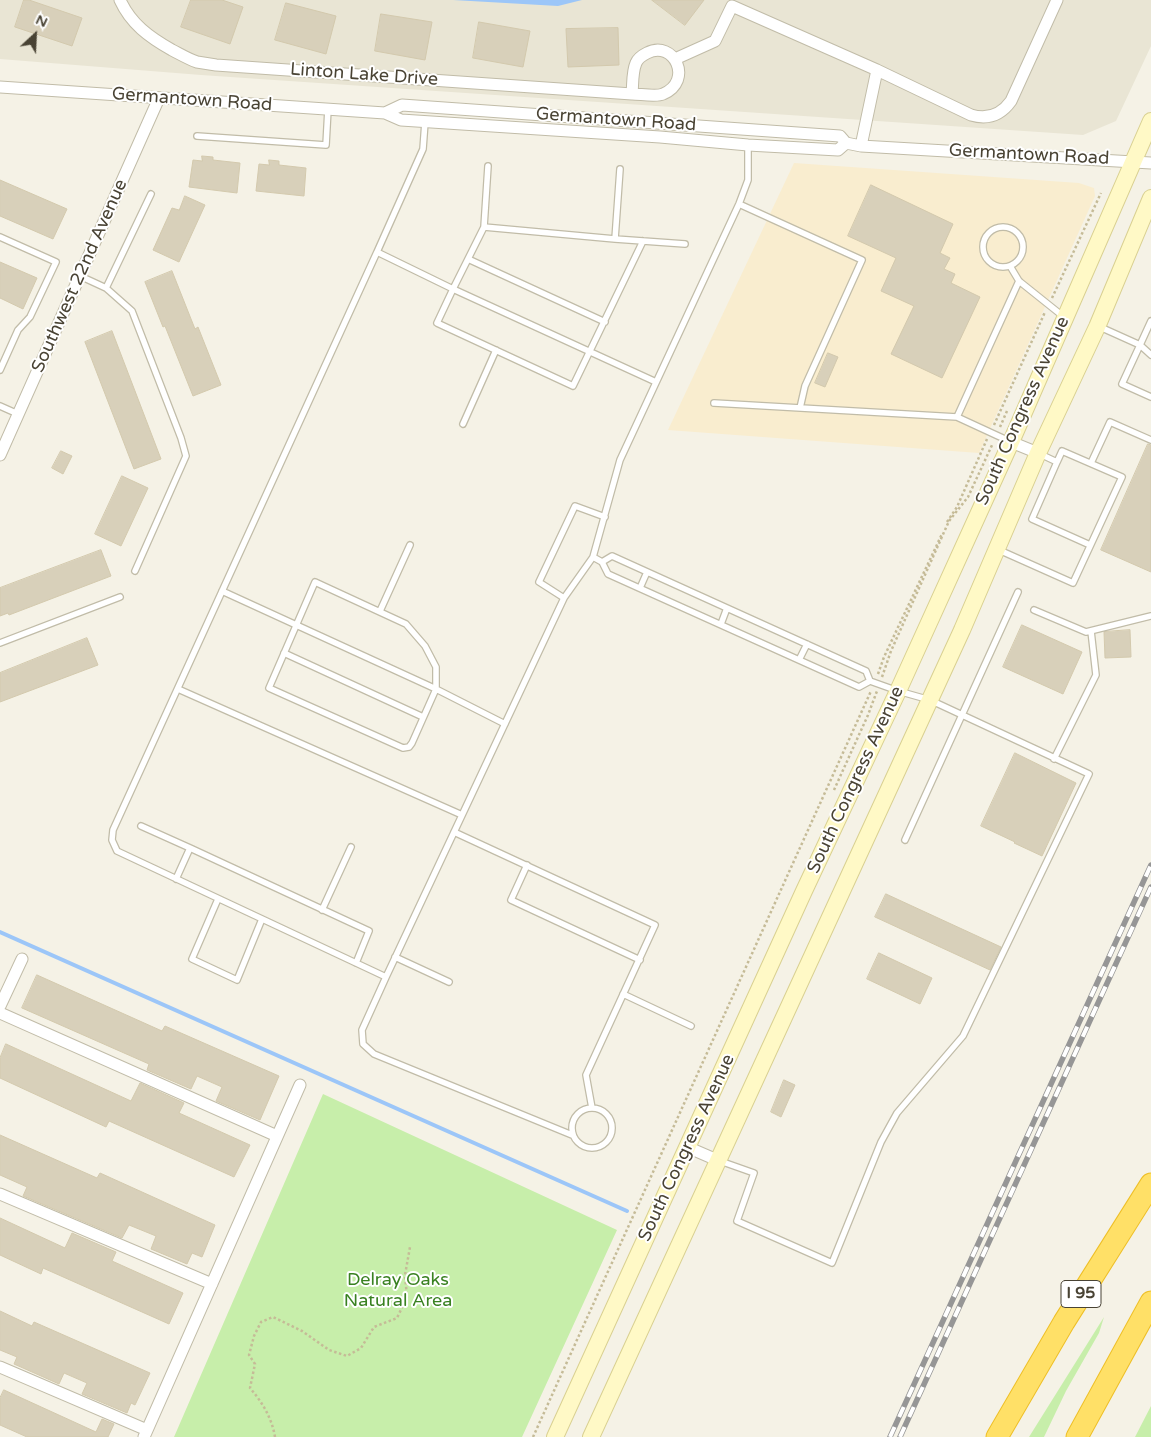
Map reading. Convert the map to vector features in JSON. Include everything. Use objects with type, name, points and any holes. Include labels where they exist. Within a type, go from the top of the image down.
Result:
[{"type":"highway","name":"I 95","points":[[997,1437],[1069,1314],[1151,1184]]},
{"type":"highway","points":[[1077,1437],[1151,1302]]},
{"type":"main road","name":"South Congress Avenue","points":[[555,1437],[804,891],[898,691],[999,436],[1065,318],[1151,121]]},
{"type":"main road","name":"South Congress Avenue","points":[[591,1437],[930,700],[1038,453],[1098,326],[1151,198]]},
{"type":"street","name":"Linton Lake Drive","points":[[120,0],[130,18],[145,34],[187,58],[197,62],[216,65],[662,95],[676,85],[679,77],[679,67],[675,59]]},
{"type":"street","points":[[632,94],[636,62],[642,55],[650,51],[660,50],[668,53],[675,59],[715,41],[732,6],[877,70],[971,115],[980,118],[990,118],[1006,108],[1011,101],[1057,0]]},
{"type":"street","points":[[861,146],[877,70]]},
{"type":"street","name":"Germantown Road","points":[[0,87],[385,113],[402,120],[660,137],[748,145],[838,150],[846,143]]},
{"type":"street","name":"Southwest 22nd Avenue","points":[[0,455],[159,98]]},
{"type":"street","name":"Germantown Road","points":[[385,113],[402,105],[807,133],[840,136],[846,143],[861,146],[1151,163]]},
{"type":"street","points":[[425,122],[429,115],[436,113],[542,120],[548,120],[552,116]]},
{"type":"street","points":[[748,145],[749,138],[752,135],[795,138],[802,137],[807,133]]},
{"type":"street","points":[[999,436],[1038,453]]},
{"type":"street","points":[[0,1006],[22,959]]},
{"type":"street","points":[[0,1013],[277,1136]]},
{"type":"street","points":[[0,1367],[145,1434],[300,1085]]},
{"type":"street","points":[[687,1147],[718,1160]]},
{"type":"street","points":[[0,1194],[212,1284]]},
{"type":"lane","points":[[197,136],[326,145],[328,109]]},
{"type":"lane","points":[[386,977],[117,851],[112,840],[113,830],[423,149],[425,122]]},
{"type":"lane","points":[[572,1135],[374,1054],[362,1044],[362,1030],[564,598],[593,557],[620,460],[739,204],[748,180],[748,145]]},
{"type":"lane","points":[[488,166],[484,228],[438,323],[573,386],[643,241]]},
{"type":"lane","points":[[614,239],[620,169]]},
{"type":"lane","points":[[106,288],[151,194]]},
{"type":"lane","points":[[739,204],[862,260],[805,386],[800,408]]},
{"type":"lane","points":[[484,228],[685,244]]},
{"type":"lane","points":[[996,228],[1014,230],[1022,240],[1023,252],[1020,258],[1010,266],[998,266],[992,263],[985,254],[984,242],[987,236],[996,228]]},
{"type":"lane","points":[[0,237],[56,262],[30,317],[18,330],[0,370]]},
{"type":"lane","points":[[377,252],[656,382]]},
{"type":"lane","points":[[468,259],[605,322]]},
{"type":"lane","points":[[1010,266],[1018,282],[1065,318]]},
{"type":"lane","points":[[80,276],[106,288],[132,311],[181,438],[186,456],[134,571]]},
{"type":"lane","points":[[957,417],[1018,282]]},
{"type":"lane","points":[[1151,321],[1122,384],[1151,397]]},
{"type":"lane","points":[[1098,326],[1140,345],[1151,355]]},
{"type":"lane","points":[[464,424],[496,350]]},
{"type":"lane","points":[[714,403],[957,417],[999,436]]},
{"type":"lane","points":[[0,406],[18,414]]},
{"type":"lane","points":[[1091,463],[1110,422],[1151,440]]},
{"type":"lane","points":[[997,548],[1073,584],[1122,477],[1062,451],[1032,519],[1090,545]]},
{"type":"lane","points":[[1038,453],[1057,462]]},
{"type":"lane","points":[[564,598],[539,582],[575,506],[604,517]]},
{"type":"lane","points":[[380,611],[410,545]]},
{"type":"lane","points":[[602,562],[612,556],[866,671],[875,682],[930,700],[1089,774],[963,1036],[897,1113],[881,1142],[832,1263],[737,1221],[754,1173],[718,1160]]},
{"type":"lane","points":[[593,557],[602,562],[608,574],[859,687],[875,682]]},
{"type":"lane","points":[[640,588],[647,572]]},
{"type":"lane","points":[[315,582],[406,624],[425,646],[436,667],[436,689],[409,747],[403,748],[269,688],[296,624],[315,582]]},
{"type":"lane","points":[[222,591],[436,689],[505,724]]},
{"type":"lane","points":[[905,840],[1018,592]]},
{"type":"lane","points":[[0,643],[120,598]]},
{"type":"lane","points":[[720,624],[727,608]]},
{"type":"lane","points":[[1034,610],[1086,632],[1151,616]]},
{"type":"lane","points":[[1054,759],[1096,675],[1091,631]]},
{"type":"lane","points":[[799,660],[806,644]]},
{"type":"lane","points":[[284,654],[423,718]]},
{"type":"lane","points":[[178,689],[462,815]]},
{"type":"lane","points":[[141,826],[369,931],[356,963]]},
{"type":"lane","points":[[454,832],[655,925],[586,1075],[592,1108]]},
{"type":"lane","points":[[322,910],[351,847]]},
{"type":"lane","points":[[176,879],[190,848]]},
{"type":"lane","points":[[527,865],[511,900],[640,960]]},
{"type":"lane","points":[[218,899],[192,959],[237,980],[262,919]]},
{"type":"lane","points":[[395,957],[449,982]]},
{"type":"lane","points":[[624,994],[691,1026]]},
{"type":"lane","points":[[586,1108],[592,1108],[604,1112],[609,1117],[612,1122],[612,1129],[611,1136],[607,1142],[595,1148],[588,1148],[581,1146],[576,1141],[572,1135],[571,1128],[575,1116],[586,1108]]},
{"type":"path","points":[[831,797],[868,715],[875,682],[891,651],[949,521],[968,497],[999,436],[1049,305],[1100,193]]},
{"type":"path","points":[[533,1437],[858,723],[884,657],[948,519],[999,436],[1009,408]]},
{"type":"path","points":[[275,1437],[263,1404],[250,1388],[255,1364],[249,1355],[254,1336],[261,1322],[273,1317],[302,1331],[328,1350],[347,1356],[361,1348],[374,1327],[397,1318],[406,1297],[405,1275],[410,1247]]},
{"type":"shaded area","points":[[0,0],[1151,0],[1151,46],[1116,121],[1083,135],[201,75],[0,59]]},
{"type":"shaded area","points":[[794,163],[1079,183],[1094,188],[1095,196],[979,453],[668,430]]},
{"type":"green space","name":"Delray Oaks Natural Area","points":[[323,1094],[617,1230],[522,1437],[174,1437]]},
{"type":"green space","points":[[1104,1317],[1099,1333],[1066,1391],[1044,1437],[1029,1437]]},
{"type":"green space","points":[[1151,1406],[1151,1437],[1135,1437]]},
{"type":"water","points":[[453,0],[582,0],[558,6]]},
{"type":"building","points":[[24,0],[82,18],[72,46],[15,27]]},
{"type":"building","points":[[191,0],[222,0],[243,7],[230,44],[181,27]]},
{"type":"building","points":[[652,0],[704,0],[685,25]]},
{"type":"building","points":[[286,3],[336,16],[326,54],[275,40]]},
{"type":"building","points":[[381,14],[432,22],[425,60],[375,51]]},
{"type":"building","points":[[479,22],[530,31],[523,67],[473,58]]},
{"type":"building","points":[[618,28],[619,65],[568,67],[566,29]]},
{"type":"building","points":[[202,156],[213,157],[213,160],[240,163],[237,193],[189,187],[193,160],[202,161]]},
{"type":"building","points":[[269,160],[279,161],[279,165],[306,168],[304,196],[256,191],[259,164],[269,165]]},
{"type":"building","points":[[0,180],[67,209],[53,239],[0,216]]},
{"type":"building","points":[[871,185],[953,224],[940,253],[950,258],[944,269],[955,274],[951,283],[980,297],[942,378],[891,354],[914,306],[881,291],[896,258],[848,236]]},
{"type":"building","points":[[185,196],[205,205],[179,262],[153,250],[172,208],[179,210]]},
{"type":"building","points":[[0,262],[37,278],[23,309],[0,298]]},
{"type":"building","points":[[172,271],[195,329],[198,327],[221,385],[193,396],[145,282]]},
{"type":"building","points":[[112,331],[161,459],[134,469],[85,342]]},
{"type":"building","points":[[828,353],[838,357],[825,387],[815,383]]},
{"type":"building","points":[[1148,444],[1151,445],[1151,572],[1101,550]]},
{"type":"building","points":[[61,451],[72,456],[63,474],[52,468]]},
{"type":"building","points":[[122,476],[148,488],[121,546],[95,534]]},
{"type":"building","points":[[101,550],[111,576],[9,615],[8,613],[0,616],[0,588]]},
{"type":"building","points":[[1022,625],[1082,652],[1063,694],[1003,667]]},
{"type":"building","points":[[1130,630],[1131,657],[1105,658],[1104,632]]},
{"type":"building","points":[[87,638],[98,665],[0,702],[0,673]]},
{"type":"building","points":[[1015,753],[1076,783],[1042,856],[981,826]]},
{"type":"building","points":[[886,894],[1001,947],[990,970],[875,917]]},
{"type":"building","points":[[879,953],[932,978],[920,1004],[867,979]]},
{"type":"building","points":[[37,975],[162,1031],[165,1026],[279,1076],[260,1120],[216,1101],[222,1087],[197,1076],[191,1089],[147,1070],[149,1064],[22,1008]]},
{"type":"building","points":[[6,1044],[131,1101],[140,1083],[184,1103],[179,1113],[250,1145],[234,1177],[109,1121],[106,1127],[0,1078],[0,1058]]},
{"type":"building","points":[[784,1080],[795,1085],[781,1117],[771,1112]]},
{"type":"building","points":[[0,1135],[97,1178],[100,1173],[215,1225],[202,1257],[192,1253],[187,1264],[151,1249],[156,1236],[129,1225],[122,1238],[23,1196],[27,1187],[0,1175]]},
{"type":"building","points":[[0,1218],[65,1248],[72,1233],[116,1252],[112,1261],[183,1293],[169,1324],[43,1268],[41,1274],[0,1255]]},
{"type":"building","points":[[0,1311],[32,1326],[34,1322],[150,1373],[135,1405],[131,1403],[127,1413],[82,1394],[87,1383],[64,1373],[59,1384],[14,1364],[17,1357],[0,1350]]},
{"type":"building","points":[[4,1390],[96,1432],[102,1419],[114,1424],[108,1437],[27,1437],[0,1425],[0,1398]]},
{"type":"waterway","points":[[0,932],[627,1211]]},
{"type":"railway","points":[[890,1437],[1151,865]]},
{"type":"railway","points":[[900,1437],[1151,887]]}]
